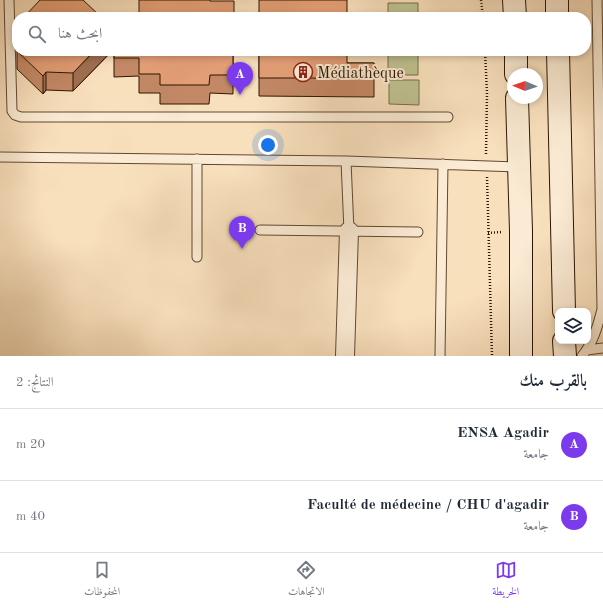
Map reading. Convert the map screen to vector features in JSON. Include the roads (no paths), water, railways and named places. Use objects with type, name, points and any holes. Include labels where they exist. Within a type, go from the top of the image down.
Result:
[{"type":"main road","points":[[514,0],[515,12]]},
{"type":"main road","points":[[557,0],[557,12]]},
{"type":"main road","points":[[516,56],[516,68]]},
{"type":"main road","points":[[558,56],[564,308]]},
{"type":"main road","points":[[517,104],[521,231],[521,356]]},
{"type":"main road","points":[[564,344],[565,356]]},
{"type":"street","points":[[345,356],[348,231]]},
{"type":"lane","points":[[9,0],[12,111],[21,117],[448,117]]},
{"type":"lane","points":[[584,353],[598,326],[602,309],[596,0]]},
{"type":"lane","points":[[0,157],[346,160],[519,167]]},
{"type":"lane","points":[[197,159],[197,257]]},
{"type":"lane","points":[[346,160],[348,231]]},
{"type":"lane","points":[[440,356],[442,164]]},
{"type":"lane","points":[[260,230],[418,232]]},
{"type":"lane","points":[[584,353],[603,348]]},
{"type":"place","name":"Médiathèque","points":[[303,72]]},
{"type":"place","name":"ENSA Agadir","points":[[240,95]]},
{"type":"place","name":"Faculté de médecine / CHU d'agadir","points":[[242,249]]}]
